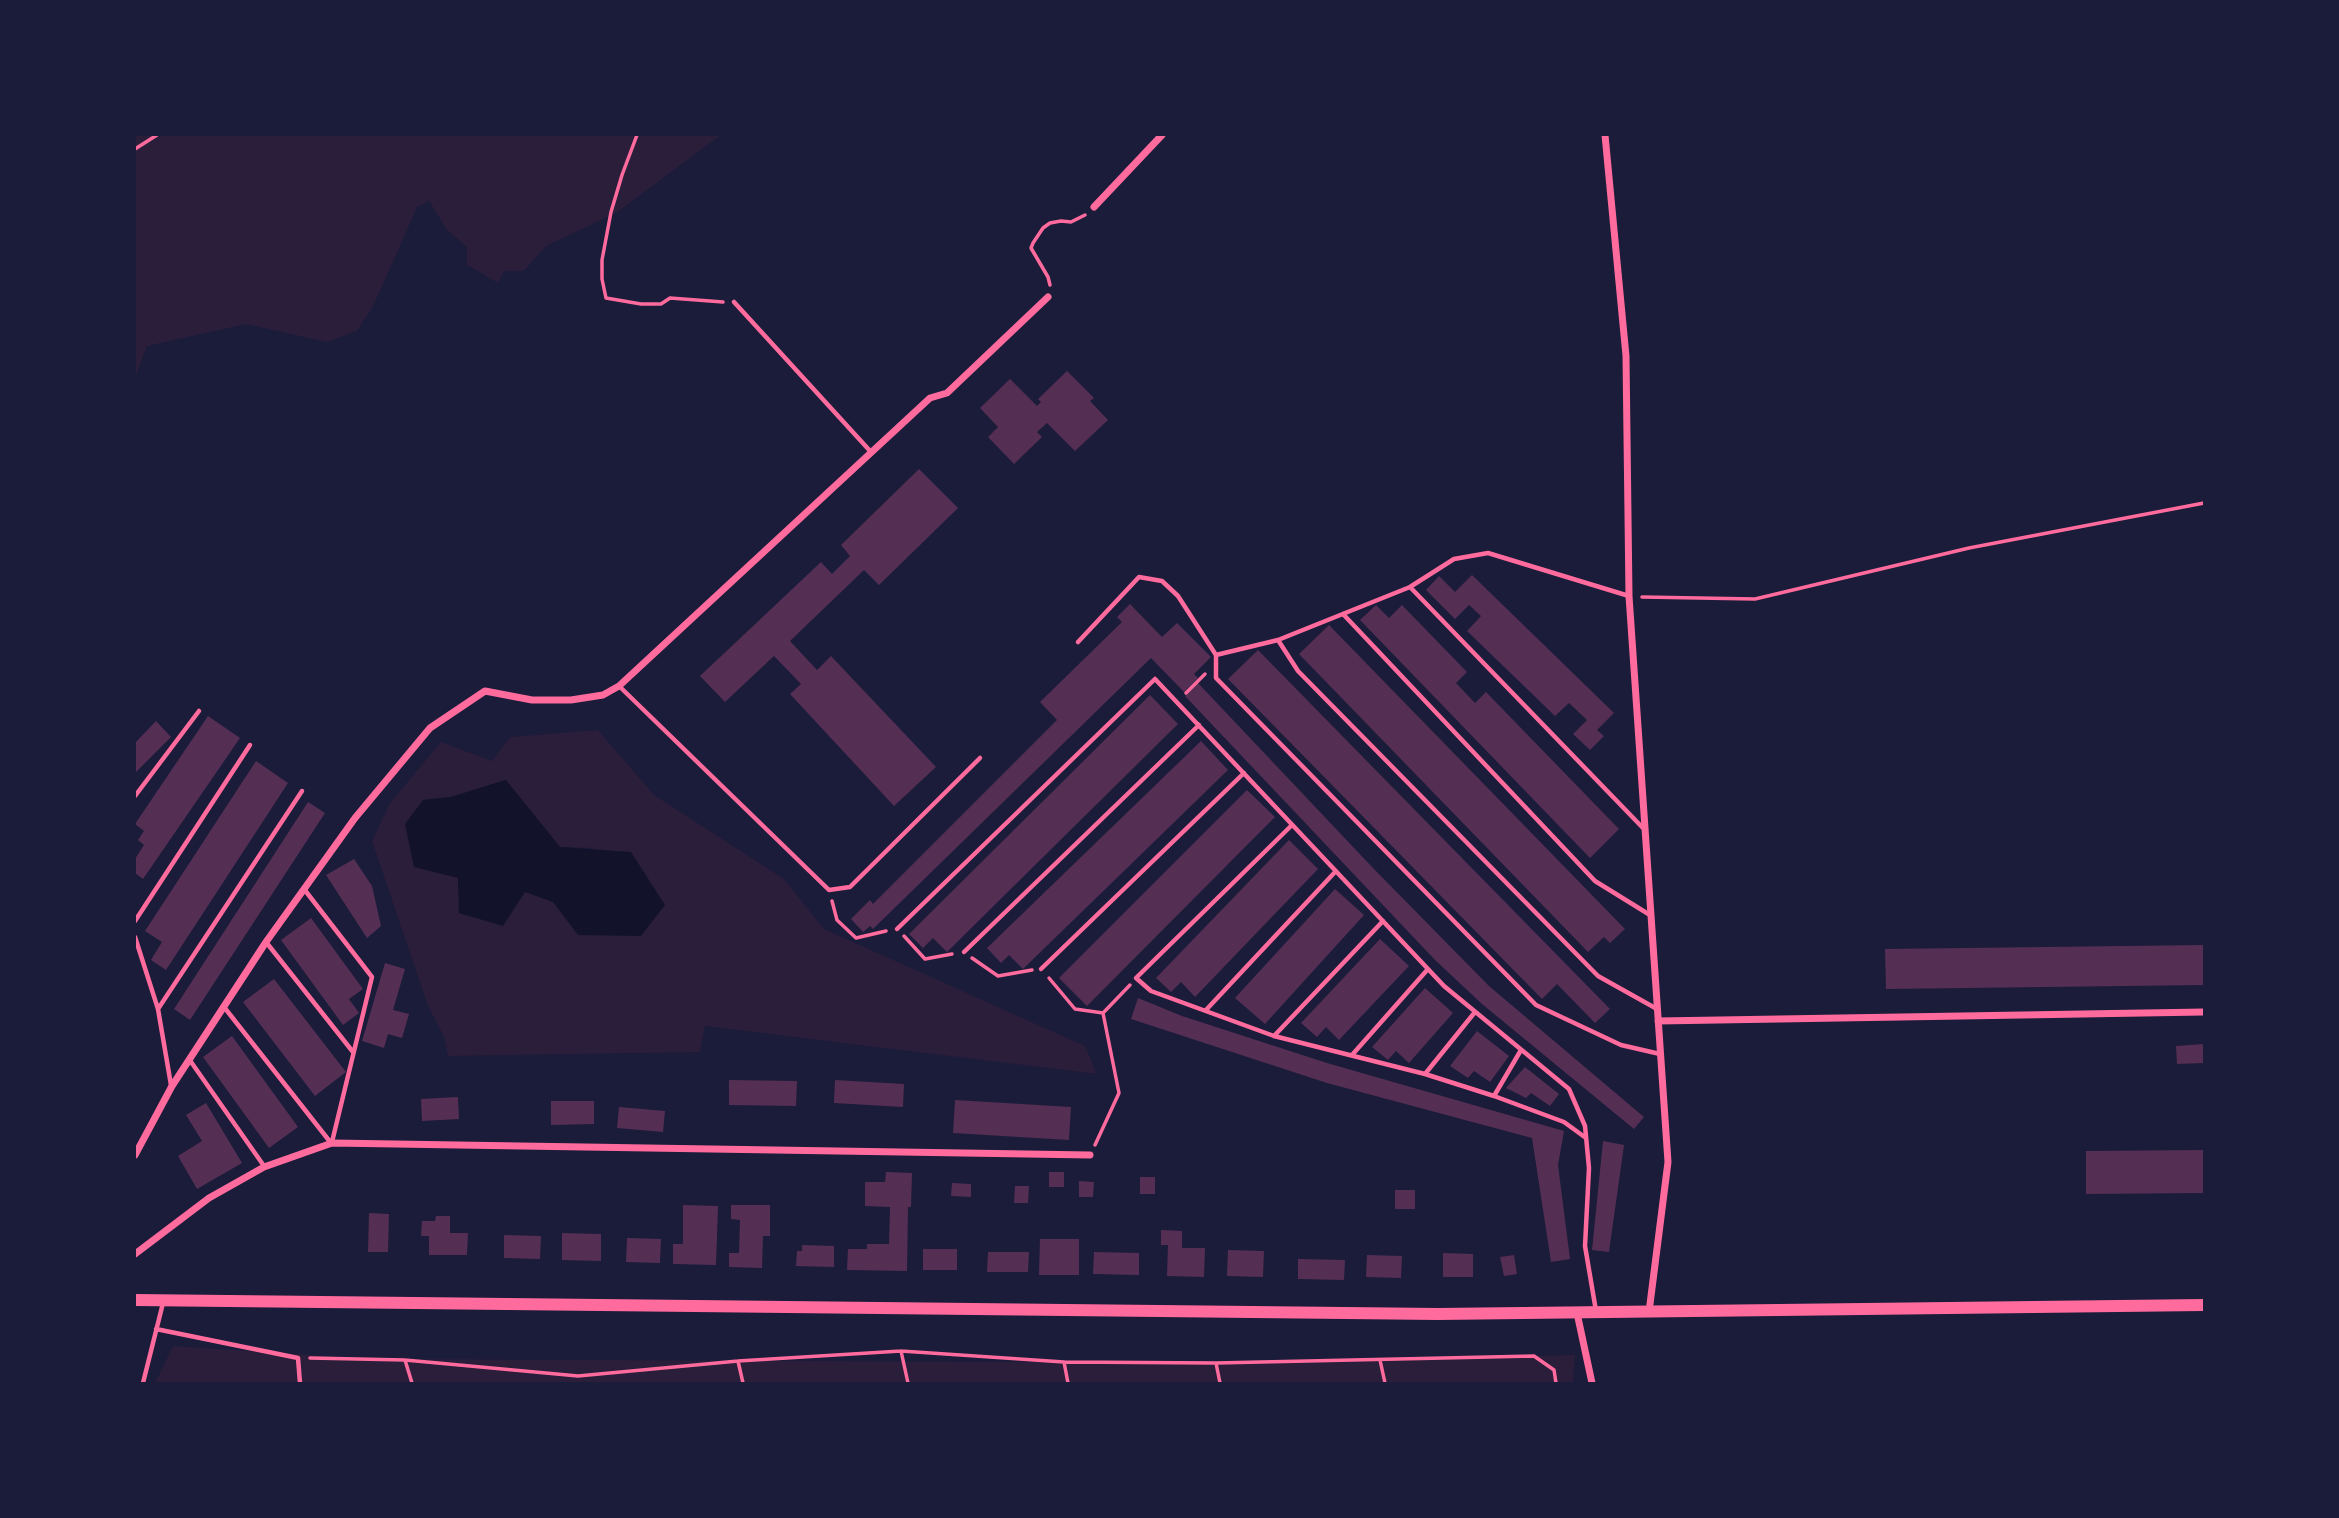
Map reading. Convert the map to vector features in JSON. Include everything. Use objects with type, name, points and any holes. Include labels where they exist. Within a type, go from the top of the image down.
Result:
[{"type":"street","points":[[1094,207],[1162,135]]},
{"type":"street","points":[[1605,135],[1626,356],[1629,596],[1668,1162],[1648,1311]]},
{"type":"street","points":[[135,1155],[189,1058],[303,888],[355,818],[430,728],[485,691],[532,700],[571,700],[603,695],[619,686],[930,398],[947,393],[1048,297]]},
{"type":"street","points":[[1658,1021],[2204,1012]]},
{"type":"street","points":[[135,1254],[209,1198],[264,1167],[332,1143],[1090,1155]]},
{"type":"street","points":[[135,1300],[1438,1314],[2204,1305]]},
{"type":"street","points":[[1577,1312],[1592,1383]]},
{"type":"lane","points":[[734,302],[872,453]]},
{"type":"lane","points":[[1216,654],[1278,640],[1410,587],[1454,559],[1488,553],[1629,596]]},
{"type":"lane","points":[[1078,642],[1139,576],[1162,581],[1178,596],[1216,654],[1216,678],[1536,1004],[1621,1045],[1661,1054]]},
{"type":"lane","points":[[1410,587],[1645,829]]},
{"type":"lane","points":[[1343,614],[1595,881],[1651,915]]},
{"type":"lane","points":[[1278,640],[1298,671],[1598,976],[1657,1009]]},
{"type":"lane","points":[[897,929],[1155,679],[1444,986],[1569,1089],[1585,1126],[1589,1168],[1585,1246],[1596,1312]]},
{"type":"lane","points":[[619,686],[829,890],[850,887],[980,758]]},
{"type":"lane","points":[[135,796],[200,711]]},
{"type":"lane","points":[[964,952],[1199,725]]},
{"type":"lane","points":[[135,921],[250,745]]},
{"type":"lane","points":[[1041,969],[1244,774]]},
{"type":"lane","points":[[158,1009],[302,791]]},
{"type":"lane","points":[[1292,825],[1136,978],[1151,990],[1274,1035],[1425,1074],[1494,1096],[1564,1122],[1586,1138]]},
{"type":"lane","points":[[1206,1010],[1335,871]]},
{"type":"lane","points":[[303,888],[372,977],[332,1143]]},
{"type":"lane","points":[[1274,1035],[1382,921]]},
{"type":"lane","points":[[135,937],[158,1009],[172,1086]]},
{"type":"lane","points":[[266,942],[354,1053]]},
{"type":"lane","points":[[1352,1055],[1428,969]]},
{"type":"lane","points":[[223,1006],[332,1143]]},
{"type":"lane","points":[[1425,1074],[1475,1012]]},
{"type":"lane","points":[[1494,1096],[1521,1050]]},
{"type":"lane","points":[[189,1058],[264,1167]]},
{"type":"lane","points":[[143,1383],[163,1301]]},
{"type":"lane","points":[[156,1329],[298,1358],[300,1383]]},
{"type":"path","points":[[135,149],[157,135]]},
{"type":"path","points":[[637,135],[611,212],[602,260],[606,298],[661,304],[670,298],[734,302]]},
{"type":"path","points":[[1048,297],[1048,277],[1031,248],[1038,233],[1051,223],[1079,220],[1094,207]]},
{"type":"path","points":[[1629,596],[1755,599],[1969,548],[2204,503]]},
{"type":"path","points":[[1177,702],[1216,663]]},
{"type":"path","points":[[1090,1155],[1119,1093],[1103,1013],[1136,978]]},
{"type":"path","points":[[298,1358],[405,1360],[578,1376],[738,1361],[901,1351],[1063,1362],[1216,1363],[1534,1356],[1554,1370],[1556,1383]]},
{"type":"path","points":[[901,1351],[908,1383]]},
{"type":"path","points":[[405,1360],[412,1383]]},
{"type":"path","points":[[1380,1360],[1385,1383]]},
{"type":"path","points":[[738,1361],[743,1383]]},
{"type":"path","points":[[1063,1362],[1068,1383]]},
{"type":"path","points":[[1216,1363],[1220,1383]]},
{"type":"path","points":[[578,1376],[579,1383]]},
{"type":"shaded area","points":[[135,135],[721,135],[616,213],[546,246],[524,271],[504,271],[498,283],[467,265],[467,247],[447,230],[429,201],[417,207],[372,308],[357,331],[327,342],[246,324],[147,346],[135,378]]},
{"type":"shaded area","points":[[598,730],[654,795],[784,879],[824,929],[1085,1046],[1097,1074],[705,1026],[700,1052],[448,1056],[444,1037],[428,1006],[372,841],[390,803],[441,742],[492,761],[510,737]],"holes":[[[505,780],[560,847],[593,848],[553,902],[525,891],[460,913],[458,878],[423,800],[451,797]]]},
{"type":"shaded area","points":[[506,780],[560,847],[631,852],[665,905],[641,936],[578,935],[553,902],[525,892],[503,926],[459,913],[458,878],[414,867],[405,824],[423,800],[451,797]]},
{"type":"shaded area","points":[[173,1346],[372,1359],[1263,1363],[1575,1355],[1573,1383],[155,1383]]},
{"type":"building","points":[[1067,371],[1094,398],[1090,401],[1108,420],[1075,451],[1047,423],[1037,432],[1042,437],[1014,464],[988,437],[998,427],[980,408],[1010,379],[1037,406],[1041,402],[1038,399]]},
{"type":"building","points":[[919,469],[958,508],[879,585],[864,570],[790,641],[817,670],[831,656],[936,767],[894,806],[790,694],[801,684],[774,656],[725,702],[700,676],[821,562],[832,574],[850,556],[841,545]]},
{"type":"building","points":[[1472,575],[1614,713],[1597,730],[1604,736],[1590,750],[1573,734],[1587,720],[1569,703],[1555,716],[1467,631],[1481,616],[1469,605],[1455,619],[1426,590],[1439,576],[1455,592]]},
{"type":"building","points":[[1130,604],[1162,637],[1177,623],[1211,657],[1194,674],[1198,678],[1184,692],[1151,658],[873,929],[870,926],[863,932],[851,919],[870,900],[873,904],[1057,720],[1040,702],[1122,622],[1117,617]]},
{"type":"building","points":[[1376,605],[1389,618],[1402,605],[1467,672],[1456,683],[1475,703],[1486,692],[1619,829],[1590,858],[1360,620]]},
{"type":"building","points":[[1329,625],[1625,929],[1610,943],[1604,937],[1588,952],[1299,654]]},
{"type":"building","points":[[1258,650],[1610,1009],[1595,1023],[1557,984],[1542,999],[1228,679]]},
{"type":"building","points":[[1198,683],[1489,986],[1644,1117],[1634,1129],[1482,1004],[1435,960],[1185,696]]},
{"type":"building","points":[[1150,695],[1178,724],[947,952],[933,938],[923,948],[909,934]]},
{"type":"building","points":[[208,716],[240,738],[143,879],[135,873],[135,859],[144,845],[138,840],[144,831],[135,824]]},
{"type":"building","points":[[156,721],[171,737],[135,773],[135,743]]},
{"type":"building","points":[[1201,741],[1228,770],[1023,969],[1009,955],[1001,963],[987,948]]},
{"type":"building","points":[[256,761],[288,783],[166,970],[151,960],[162,942],[145,931]]},
{"type":"building","points":[[1247,790],[1275,817],[1087,1006],[1059,978]]},
{"type":"building","points":[[308,802],[325,813],[190,1020],[174,1009]]},
{"type":"building","points":[[1289,840],[1318,869],[1195,997],[1181,982],[1171,992],[1156,978]]},
{"type":"building","points":[[354,859],[372,886],[381,926],[367,938],[326,875]]},
{"type":"building","points":[[1335,889],[1364,915],[1265,1024],[1235,998]]},
{"type":"building","points":[[311,918],[363,989],[349,999],[359,1013],[343,1025],[281,940]]},
{"type":"building","points":[[1380,939],[1409,966],[1339,1040],[1326,1027],[1317,1037],[1301,1023]]},
{"type":"building","points":[[2204,945],[2204,985],[1886,989],[1885,949]]},
{"type":"building","points":[[385,963],[405,969],[393,1010],[409,1014],[402,1038],[388,1034],[384,1048],[362,1041]]},
{"type":"building","points":[[274,979],[346,1072],[315,1096],[243,1002]]},
{"type":"building","points":[[1425,988],[1453,1013],[1409,1063],[1396,1051],[1388,1060],[1372,1047]]},
{"type":"building","points":[[1138,998],[1182,1016],[1327,1063],[1564,1131],[1558,1165],[1570,1259],[1551,1262],[1532,1138],[1327,1083],[1131,1019]]},
{"type":"building","points":[[1477,1031],[1509,1056],[1490,1082],[1474,1071],[1468,1078],[1450,1066]]},
{"type":"building","points":[[232,1036],[298,1127],[269,1148],[203,1057]]},
{"type":"building","points":[[2204,1044],[2204,1063],[2177,1064],[2176,1046]]},
{"type":"building","points":[[1525,1067],[1559,1094],[1550,1106],[1531,1093],[1526,1098],[1506,1088]]},
{"type":"building","points":[[729,1080],[797,1081],[796,1106],[729,1105]]},
{"type":"building","points":[[835,1080],[904,1084],[903,1107],[834,1103]]},
{"type":"building","points":[[458,1097],[459,1119],[422,1121],[421,1099]]},
{"type":"building","points":[[955,1100],[1071,1107],[1069,1140],[953,1133]]},
{"type":"building","points":[[551,1101],[594,1101],[594,1124],[551,1125]]},
{"type":"building","points":[[206,1103],[242,1163],[197,1189],[178,1156],[202,1141],[186,1115]]},
{"type":"building","points":[[619,1107],[665,1111],[663,1132],[617,1128]]},
{"type":"building","points":[[1603,1141],[1624,1145],[1609,1252],[1592,1250]]},
{"type":"building","points":[[2204,1150],[2204,1193],[2086,1194],[2086,1151]]},
{"type":"building","points":[[886,1172],[912,1173],[911,1207],[908,1207],[907,1271],[847,1270],[848,1249],[867,1249],[867,1244],[889,1244],[890,1207],[865,1206],[865,1182],[885,1182]]},
{"type":"building","points":[[1049,1172],[1064,1172],[1064,1187],[1049,1187]]},
{"type":"building","points":[[1140,1177],[1155,1177],[1155,1194],[1140,1194]]},
{"type":"building","points":[[1079,1181],[1094,1182],[1093,1197],[1079,1197]]},
{"type":"building","points":[[952,1183],[971,1184],[971,1197],[951,1196]]},
{"type":"building","points":[[1015,1186],[1029,1186],[1028,1203],[1014,1203]]},
{"type":"building","points":[[1395,1190],[1415,1190],[1415,1209],[1395,1209]]},
{"type":"building","points":[[683,1205],[718,1206],[716,1265],[673,1264],[673,1244],[683,1244]]},
{"type":"building","points":[[731,1205],[770,1205],[770,1236],[763,1236],[762,1268],[729,1267],[729,1253],[739,1253],[740,1220],[731,1219]]},
{"type":"building","points":[[369,1213],[389,1214],[388,1252],[368,1252]]},
{"type":"building","points":[[436,1216],[450,1216],[450,1233],[468,1233],[467,1255],[429,1255],[429,1236],[421,1236],[422,1221],[435,1221]]},
{"type":"building","points":[[1161,1230],[1182,1231],[1182,1248],[1205,1248],[1204,1277],[1167,1276],[1168,1245],[1161,1245]]},
{"type":"building","points":[[562,1233],[601,1234],[601,1261],[562,1260]]},
{"type":"building","points":[[504,1235],[541,1236],[540,1259],[504,1258]]},
{"type":"building","points":[[627,1238],[661,1239],[660,1263],[626,1262]]},
{"type":"building","points":[[1040,1239],[1079,1239],[1079,1275],[1039,1275]]},
{"type":"building","points":[[802,1245],[834,1246],[834,1267],[796,1266],[797,1251],[802,1251]]},
{"type":"building","points":[[923,1249],[957,1249],[957,1270],[923,1270]]},
{"type":"building","points":[[1228,1250],[1264,1251],[1263,1277],[1227,1276]]},
{"type":"building","points":[[988,1252],[1029,1252],[1028,1272],[987,1272]]},
{"type":"building","points":[[1094,1252],[1139,1253],[1139,1275],[1093,1274]]},
{"type":"building","points":[[1443,1253],[1473,1254],[1473,1277],[1443,1277]]},
{"type":"building","points":[[1367,1255],[1402,1256],[1401,1278],[1366,1277]]},
{"type":"building","points":[[1514,1255],[1517,1274],[1504,1276],[1500,1257]]},
{"type":"building","points":[[1298,1259],[1345,1260],[1344,1280],[1298,1279]]}]
